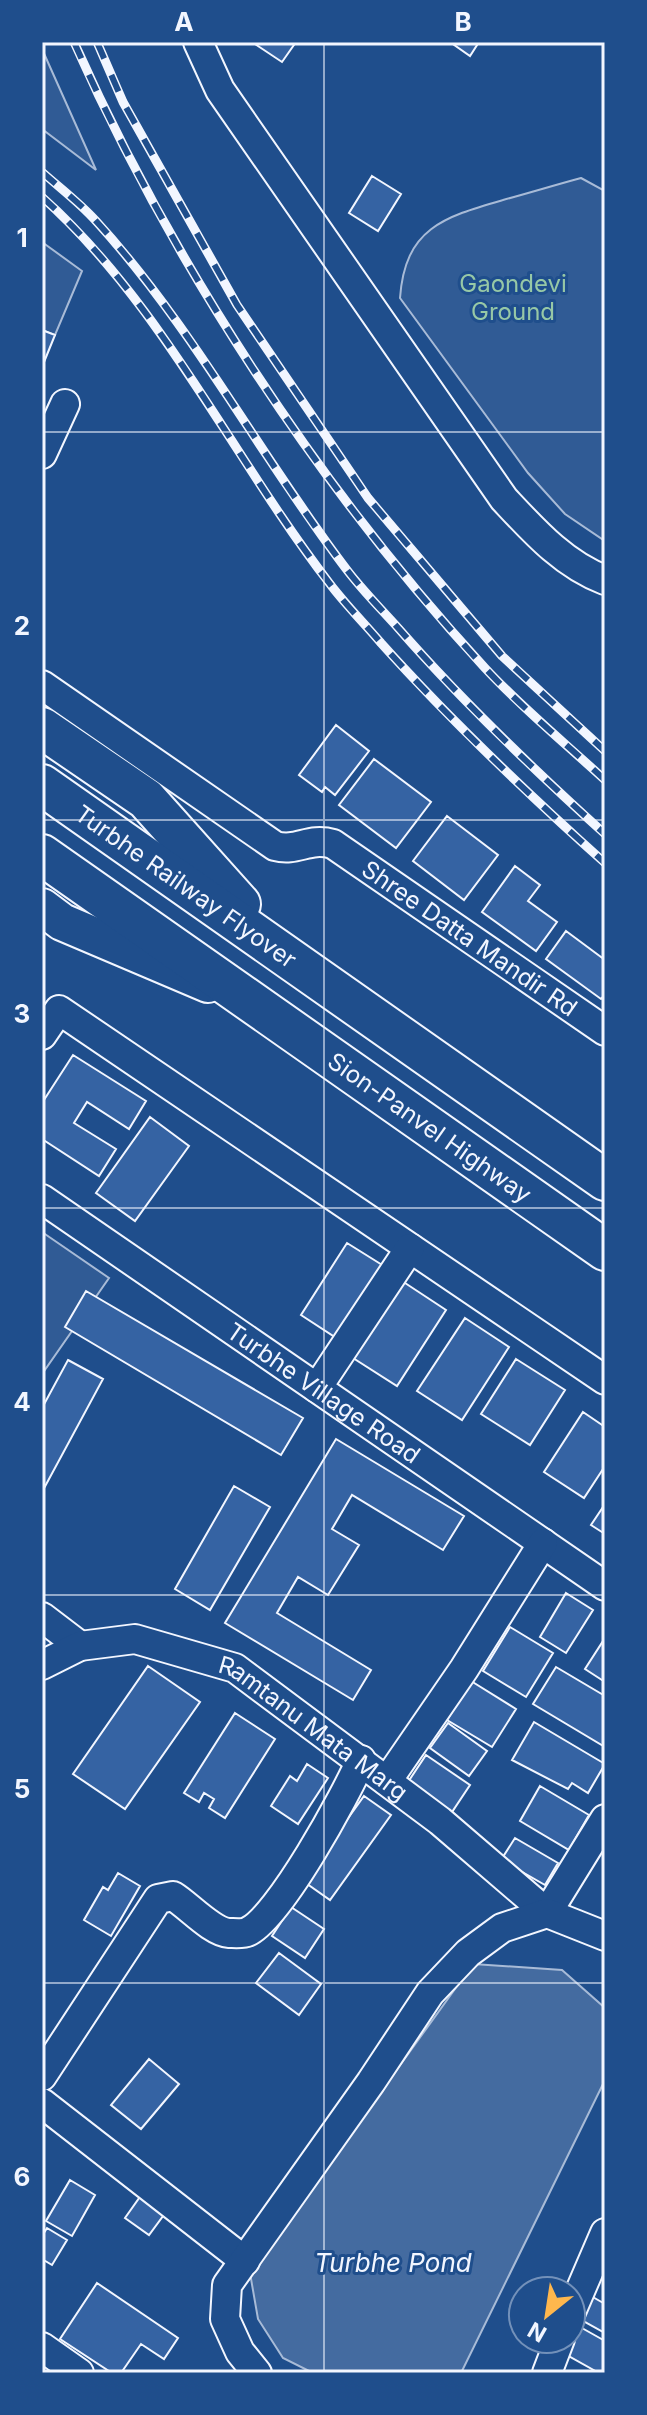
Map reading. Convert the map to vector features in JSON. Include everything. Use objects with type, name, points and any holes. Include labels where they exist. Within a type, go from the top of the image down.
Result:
[{"type":"highway","name":"Turbhe Railway Flyover","points":[[42,728],[146,799],[289,957]]},
{"type":"highway","name":"Turbhe Railway Flyover","points":[[42,785],[289,957]]},
{"type":"highway","points":[[42,816],[137,883],[207,900]]},
{"type":"highway","points":[[42,855],[254,1003]]},
{"type":"highway","points":[[289,957],[605,1180]]},
{"type":"highway","name":"Sion-Panvel Highway","points":[[254,1003],[605,1250]]},
{"type":"main road","points":[[49,914],[254,1003]]},
{"type":"street","points":[[198,42],[220,90],[504,499],[545,541],[591,575],[605,580]]},
{"type":"street","points":[[42,454],[65,404]]},
{"type":"street","name":"Shree Datta Mandir Rd","points":[[42,685],[275,846],[285,849],[319,840],[333,844],[605,1031]]},
{"type":"street","points":[[42,1035],[59,1010],[605,1380]]},
{"type":"street","name":"Turbhe Village Road","points":[[42,1199],[605,1586]]},
{"type":"street","points":[[317,1388],[410,1248]]},
{"type":"street","points":[[387,1781],[464,1669],[543,1543]]},
{"type":"street","points":[[42,1617],[80,1646]]},
{"type":"street","name":"Ramtanu Mata Marg","points":[[42,1665],[80,1646],[135,1639],[235,1668],[440,1821],[547,1913],[605,1936]]},
{"type":"street","points":[[42,2076],[158,1899],[173,1896],[224,1933],[246,1932],[265,1919],[348,1792],[361,1760]]},
{"type":"street","points":[[257,2373],[240,2352],[225,2319],[227,2285],[430,1993],[468,1953],[502,1928],[547,1913],[605,1819]]},
{"type":"street","points":[[42,2103],[245,2261]]},
{"type":"street","points":[[587,2275],[605,2233]]},
{"type":"street","points":[[42,2347],[79,2373]]},
{"type":"green space","points":[[42,49],[96,170],[42,129]]},
{"type":"green space","name":"Gaondevi Ground","points":[[581,178],[605,191],[605,541],[565,514],[528,473],[400,298],[403,274],[410,256],[431,229],[463,213]]},
{"type":"green space","points":[[42,242],[82,271],[55,335],[42,330]]},
{"type":"green space","points":[[42,1232],[109,1278],[42,1374]]},
{"type":"water","name":"Turbhe Pond","points":[[473,1964],[562,1970],[605,2008],[605,2080],[461,2373],[313,2373],[283,2358],[258,2319],[250,2273]]},
{"type":"building","points":[[252,42],[296,42],[282,62]]},
{"type":"building","points":[[450,42],[479,42],[470,56]]},
{"type":"building","points":[[372,176],[401,194],[378,231],[349,213]]},
{"type":"building","points":[[42,330],[55,335],[42,367]]},
{"type":"building","points":[[336,725],[369,751],[335,795],[325,787],[322,792],[299,775]]},
{"type":"building","points":[[374,759],[431,802],[396,848],[339,805]]},
{"type":"building","points":[[447,816],[498,855],[464,900],[413,861]]},
{"type":"building","points":[[515,866],[540,885],[528,901],[557,922],[536,951],[482,912]]},
{"type":"building","points":[[566,931],[605,960],[605,994],[601,999],[546,959]]},
{"type":"building","points":[[73,1055],[146,1101],[129,1129],[87,1102],[74,1123],[116,1149],[99,1176],[42,1139],[42,1103]]},
{"type":"building","points":[[150,1117],[189,1146],[135,1221],[96,1193]]},
{"type":"building","points":[[347,1243],[387,1268],[341,1341],[301,1315]]},
{"type":"building","points":[[402,1281],[446,1310],[397,1386],[353,1358]]},
{"type":"building","points":[[86,1291],[303,1418],[281,1455],[65,1327]]},
{"type":"building","points":[[465,1318],[509,1347],[462,1420],[417,1391]]},
{"type":"building","points":[[516,1359],[565,1390],[530,1445],[481,1414]]},
{"type":"building","points":[[68,1360],[103,1379],[42,1492],[42,1408]]},
{"type":"building","points":[[583,1412],[605,1427],[605,1466],[584,1498],[544,1472]]},
{"type":"building","points":[[336,1439],[464,1516],[443,1550],[352,1495],[332,1529],[359,1545],[328,1595],[298,1577],[277,1613],[371,1670],[353,1700],[225,1623]]},
{"type":"building","points":[[234,1486],[270,1507],[210,1610],[175,1589]]},
{"type":"building","points":[[605,1504],[605,1534],[591,1525]]},
{"type":"building","points":[[566,1593],[593,1610],[566,1653],[540,1637]]},
{"type":"building","points":[[510,1627],[553,1653],[526,1697],[483,1671]]},
{"type":"building","points":[[605,1638],[605,1682],[585,1669]]},
{"type":"building","points":[[148,1666],[200,1702],[125,1809],[73,1774]]},
{"type":"building","points":[[556,1667],[605,1696],[605,1747],[533,1704]]},
{"type":"building","points":[[471,1681],[516,1709],[492,1747],[447,1720]]},
{"type":"building","points":[[235,1713],[275,1739],[225,1818],[209,1808],[214,1799],[204,1793],[199,1802],[184,1793]]},
{"type":"building","points":[[534,1722],[605,1764],[588,1793],[572,1783],[568,1789],[512,1760]]},
{"type":"building","points":[[448,1723],[487,1751],[469,1776],[430,1748]]},
{"type":"building","points":[[426,1755],[470,1785],[452,1812],[408,1782]]},
{"type":"building","points":[[307,1764],[328,1778],[298,1824],[271,1806],[290,1776],[297,1781]]},
{"type":"building","points":[[540,1786],[589,1815],[569,1850],[520,1821]]},
{"type":"building","points":[[364,1796],[391,1815],[330,1900],[303,1881]]},
{"type":"building","points":[[515,1838],[558,1863],[545,1885],[501,1860]]},
{"type":"building","points":[[118,1873],[140,1886],[111,1936],[84,1920],[103,1887],[108,1890]]},
{"type":"building","points":[[291,1907],[324,1929],[305,1958],[272,1936]]},
{"type":"building","points":[[279,1953],[321,1984],[299,2015],[256,1983]]},
{"type":"building","points":[[149,2059],[179,2084],[141,2129],[111,2105]]},
{"type":"building","points":[[70,2180],[95,2195],[72,2236],[46,2221]]},
{"type":"building","points":[[142,2194],[166,2212],[149,2235],[125,2218]]},
{"type":"building","points":[[47,2228],[67,2240],[52,2265],[42,2259],[42,2236]]},
{"type":"building","points":[[97,2283],[178,2338],[164,2359],[141,2344],[121,2373],[112,2373],[60,2339]]},
{"type":"building","points":[[591,2296],[605,2304],[605,2333],[587,2323],[587,2303]]},
{"type":"building","points":[[587,2331],[605,2341],[605,2373],[599,2373],[567,2355],[587,2355]]},
{"type":"railway","points":[[74,42],[113,126],[204,291],[309,450],[365,526],[485,668],[605,780]]},
{"type":"railway","points":[[97,42],[123,102],[237,305],[368,498],[502,656],[605,751]]},
{"type":"railway","points":[[42,172],[96,221],[164,304],[315,527],[359,585],[473,709],[605,834]]},
{"type":"railway","points":[[42,197],[85,239],[160,333],[294,535],[342,599],[462,728],[605,863]]}]
